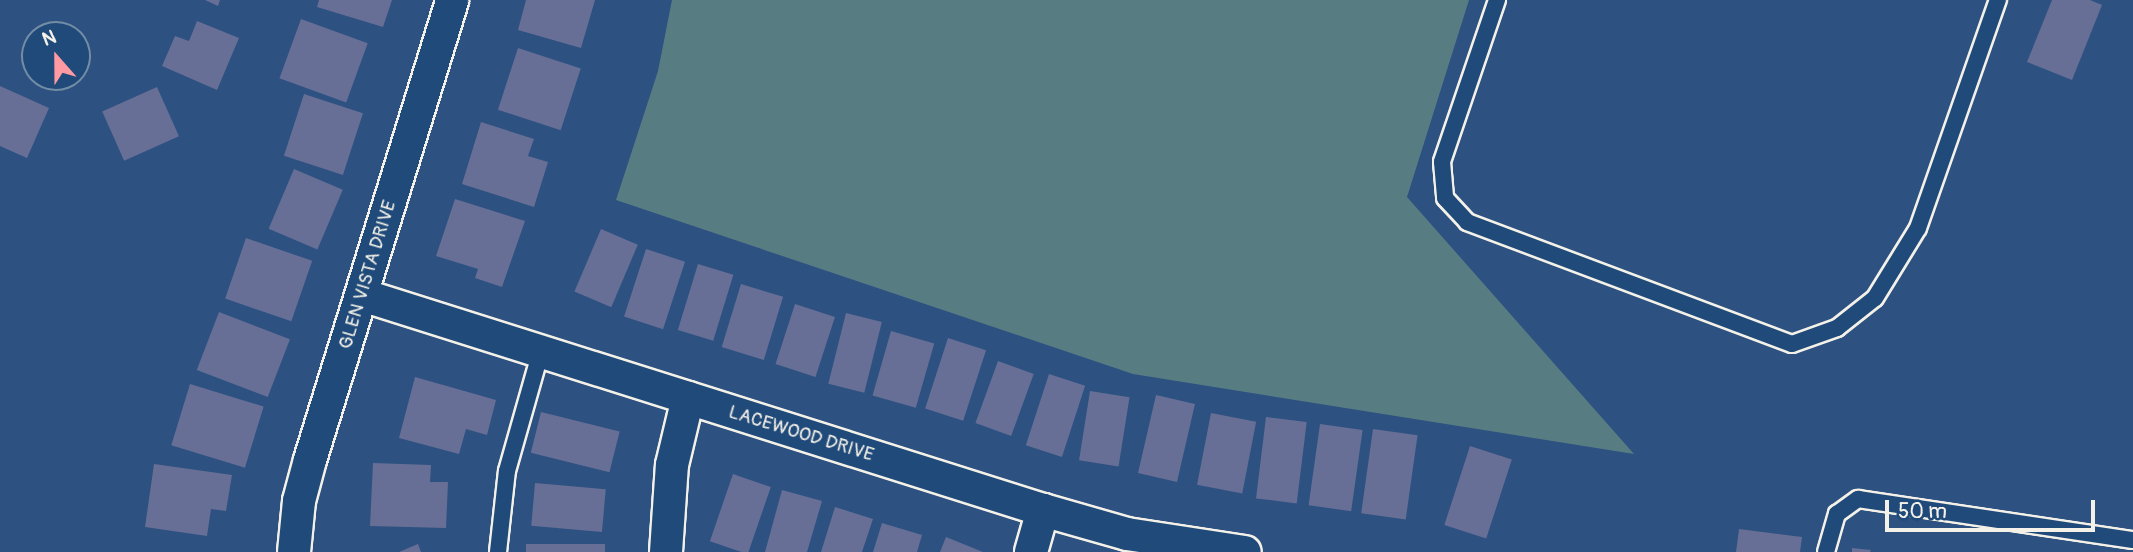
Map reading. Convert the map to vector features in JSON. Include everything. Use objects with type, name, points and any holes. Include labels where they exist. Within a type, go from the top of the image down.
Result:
[{"type":"street","name":"GLEN VISTA DRIVE","points":[[294,552],[299,501],[452,0]]},
{"type":"street","name":"LACEWOOD DRIVE","points":[[362,295],[1043,510],[1127,534],[1245,552]]},
{"type":"street","points":[[666,552],[672,465],[688,398]]},
{"type":"street","points":[[1031,552],[1043,510]]},
{"type":"lane","points":[[1497,0],[1442,162],[1445,198],[1467,222],[1792,344],[1837,328],[1875,298],[1918,228],[1998,0]]},
{"type":"lane","points":[[498,552],[507,471],[541,351]]},
{"type":"lane","points":[[1826,552],[1837,514],[1858,499],[2133,540]]},
{"type":"green space","points":[[672,0],[1469,0],[1407,197],[1634,454],[1133,374],[616,200],[658,71]]},
{"type":"building","points":[[205,0],[220,0],[218,6]]},
{"type":"building","points":[[319,0],[392,0],[383,27],[317,7]]},
{"type":"building","points":[[526,0],[595,0],[581,48],[518,30]]},
{"type":"building","points":[[2052,0],[2090,0],[2102,5],[2072,80],[2027,62]]},
{"type":"building","points":[[301,19],[368,43],[346,102],[279,78]]},
{"type":"building","points":[[197,21],[239,38],[217,90],[162,66],[175,36],[189,41]]},
{"type":"building","points":[[518,48],[581,68],[561,130],[498,110]]},
{"type":"building","points":[[0,86],[49,108],[27,158],[0,146]]},
{"type":"building","points":[[157,87],[179,136],[124,161],[102,111]]},
{"type":"building","points":[[304,94],[363,113],[343,175],[284,156]]},
{"type":"building","points":[[481,122],[534,139],[528,156],[548,162],[534,207],[462,184]]},
{"type":"building","points":[[294,169],[343,190],[317,250],[269,229]]},
{"type":"building","points":[[455,199],[525,221],[502,287],[475,278],[478,269],[436,256]]},
{"type":"building","points":[[601,229],[638,245],[611,307],[574,292]]},
{"type":"building","points":[[246,238],[312,261],[291,321],[225,299]]},
{"type":"building","points":[[646,249],[685,262],[663,329],[624,317]]},
{"type":"building","points":[[698,264],[733,275],[713,341],[678,330]]},
{"type":"building","points":[[741,284],[783,297],[764,360],[722,347]]},
{"type":"building","points":[[795,304],[835,317],[815,377],[776,364]]},
{"type":"building","points":[[219,312],[290,339],[268,397],[197,370]]},
{"type":"building","points":[[846,313],[882,322],[864,393],[828,384]]},
{"type":"building","points":[[891,331],[934,343],[916,408],[873,395]]},
{"type":"building","points":[[948,338],[986,350],[963,421],[925,408]]},
{"type":"building","points":[[998,361],[1034,374],[1011,436],[975,423]]},
{"type":"building","points":[[1049,374],[1085,386],[1062,457],[1026,445]]},
{"type":"building","points":[[415,377],[496,400],[487,435],[466,429],[459,454],[399,438]]},
{"type":"building","points":[[190,384],[264,407],[245,468],[171,445]]},
{"type":"building","points":[[1090,391],[1130,397],[1119,466],[1079,460]]},
{"type":"building","points":[[1156,395],[1195,404],[1177,482],[1138,473]]},
{"type":"building","points":[[541,412],[620,432],[609,472],[531,453]]},
{"type":"building","points":[[1211,413],[1256,422],[1242,493],[1197,485]]},
{"type":"building","points":[[1266,417],[1307,422],[1297,503],[1256,498]]},
{"type":"building","points":[[1320,424],[1363,430],[1351,511],[1309,505]]},
{"type":"building","points":[[1373,429],[1418,435],[1406,519],[1361,513]]},
{"type":"building","points":[[1470,446],[1512,460],[1486,539],[1444,525]]},
{"type":"building","points":[[373,463],[431,465],[430,482],[448,482],[446,528],[370,526]]},
{"type":"building","points":[[154,464],[232,475],[226,511],[211,509],[207,536],[145,527]]},
{"type":"building","points":[[733,474],[771,487],[748,552],[710,541]]},
{"type":"building","points":[[535,483],[606,489],[602,532],[531,526]]},
{"type":"building","points":[[782,490],[822,501],[807,552],[765,552]]},
{"type":"building","points":[[835,507],[873,519],[862,552],[821,552]]},
{"type":"building","points":[[882,523],[922,535],[917,552],[873,552]]},
{"type":"building","points":[[1739,529],[1802,537],[1800,552],[1736,552]]},
{"type":"building","points":[[946,537],[983,552],[940,552]]},
{"type":"building","points":[[418,544],[421,552],[399,552]]},
{"type":"building","points":[[526,544],[605,544],[605,552],[526,552]]},
{"type":"building","points":[[1852,548],[1871,550],[1852,552]]}]
